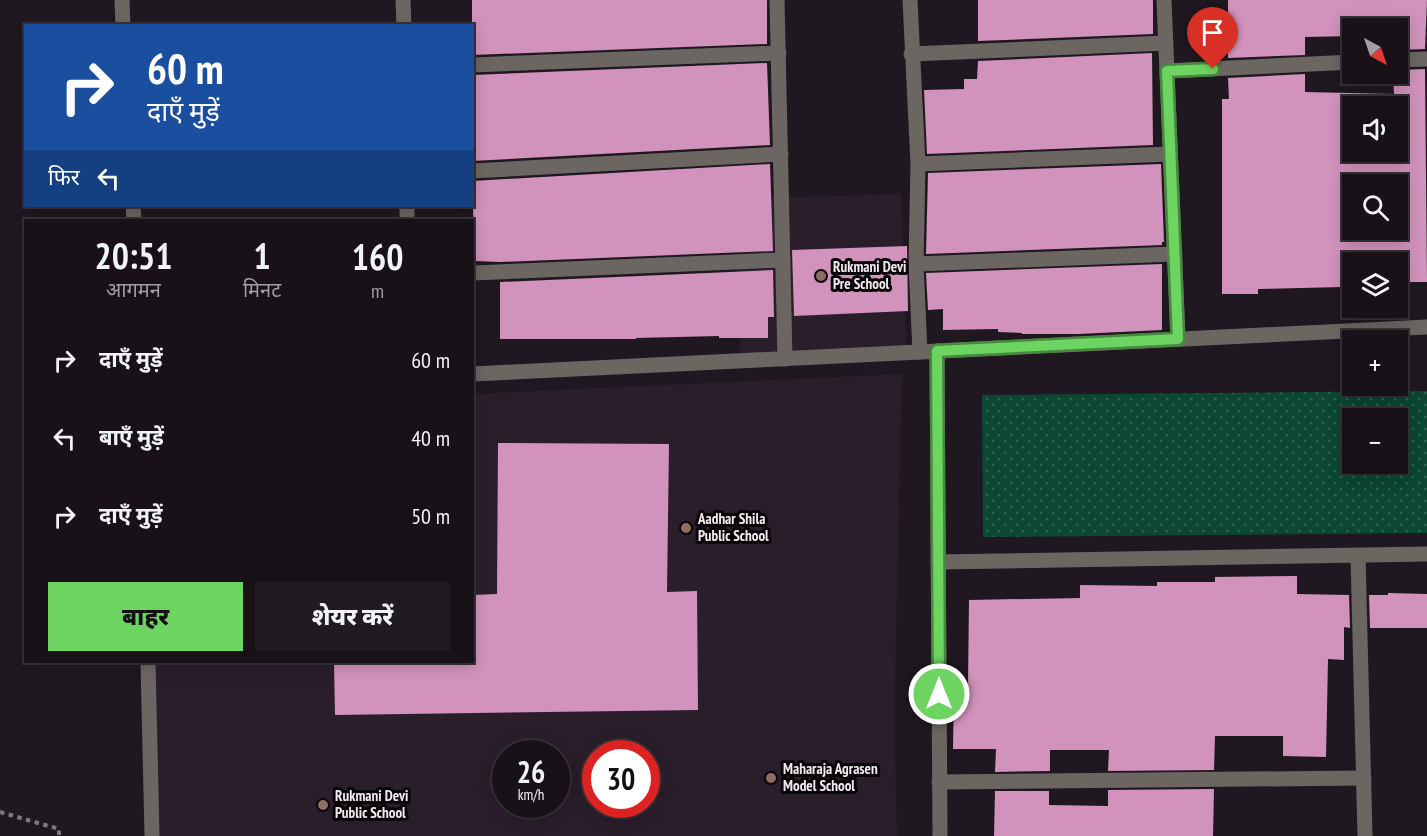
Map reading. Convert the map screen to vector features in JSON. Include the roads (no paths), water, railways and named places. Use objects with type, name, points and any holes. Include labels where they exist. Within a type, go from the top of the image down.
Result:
[{"type":"street","points":[[122,0],[123,24]]},
{"type":"street","points":[[403,0],[404,24]]},
{"type":"street","points":[[777,0],[785,359]]},
{"type":"street","points":[[910,0],[918,164],[916,264],[920,352]]},
{"type":"street","points":[[1164,0],[1178,339]]},
{"type":"street","points":[[911,54],[1166,43]]},
{"type":"street","points":[[474,65],[778,53]]},
{"type":"street","points":[[1408,60],[1427,59]]},
{"type":"street","points":[[1167,71],[1342,63]]},
{"type":"street","points":[[474,171],[781,154]]},
{"type":"street","points":[[918,164],[1170,154]]},
{"type":"street","points":[[916,264],[1175,254]]},
{"type":"street","points":[[474,273],[782,260]]},
{"type":"street","points":[[474,374],[1427,327]]},
{"type":"street","points":[[937,351],[940,836]]},
{"type":"street","points":[[938,562],[1427,554]]},
{"type":"street","points":[[1358,556],[1365,836]]},
{"type":"street","points":[[148,663],[152,836]]},
{"type":"street","points":[[939,782],[1364,778]]},
{"type":"place","name":"Rukmani Devi Pre School","points":[[821,276]]},
{"type":"place","name":"Aadhar Shila Public School","points":[[686,528]]},
{"type":"place","name":"Maharaja Agrasen Model School","points":[[771,778]]},
{"type":"place","name":"Rukmani Devi Public School","points":[[323,805]]}]
